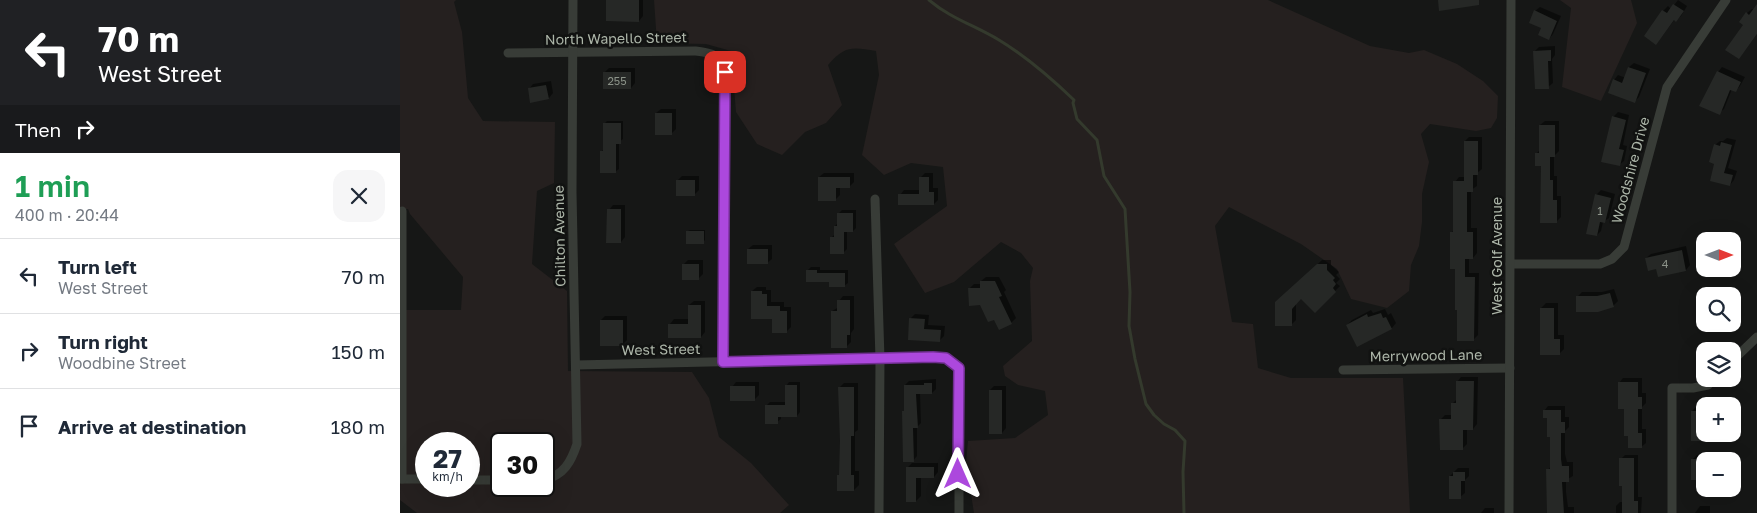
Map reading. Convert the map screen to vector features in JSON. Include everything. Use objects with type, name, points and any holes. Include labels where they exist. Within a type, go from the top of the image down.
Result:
[{"type":"street","name":"Chilton Avenue","points":[[555,476],[566,468],[577,444],[572,192],[573,0]]},
{"type":"street","name":"West Golf Avenue","points":[[1509,513],[1511,0]]},
{"type":"street","name":"Woodshire Drive","points":[[1510,264],[1600,264],[1612,259],[1624,247],[1667,87],[1726,0]]},
{"type":"street","name":"North Wapello Street","points":[[508,53],[695,51],[712,54],[722,62],[725,72],[723,362]]},
{"type":"street","points":[[875,199],[880,358],[879,513]]},
{"type":"street","points":[[402,211],[401,479],[415,479]]},
{"type":"street","points":[[1741,352],[1757,337]]},
{"type":"street","name":"West Street","points":[[576,365],[946,358],[959,368],[959,513]]},
{"type":"street","name":"Merrywood Lane","points":[[1343,370],[1510,368]]},
{"type":"street","points":[[1672,513],[1672,388],[1698,387]]},
{"type":"shaded area","points":[[400,0],[456,0],[454,2],[462,32],[468,98],[483,121],[555,122],[554,183],[537,191],[532,264],[567,291],[568,371],[692,372],[709,398],[719,437],[751,463],[789,505],[780,513],[417,513],[400,500],[402,310],[461,310],[463,277],[410,214],[408,209],[400,209]]},
{"type":"shaded area","points":[[654,0],[1268,0],[1370,46],[1409,53],[1424,50],[1457,64],[1483,81],[1498,96],[1497,118],[1491,128],[1476,131],[1430,124],[1421,134],[1429,162],[1422,194],[1422,222],[1419,246],[1411,265],[1409,291],[1387,308],[1351,299],[1337,269],[1301,244],[1229,207],[1215,226],[1232,322],[1253,324],[1258,368],[1291,378],[1403,378],[1410,513],[974,513],[966,463],[968,441],[1015,438],[1048,415],[1045,391],[1018,385],[1005,376],[1003,366],[1032,341],[1030,281],[1033,268],[1021,253],[1001,242],[954,282],[925,293],[894,244],[947,206],[943,167],[911,163],[884,175],[862,155],[879,75],[876,51],[855,48],[845,51],[834,58],[828,65],[842,105],[826,123],[805,132],[782,155],[757,144],[736,112],[731,51],[706,44],[657,43]]},
{"type":"shaded area","points":[[1560,0],[1631,0],[1637,23],[1601,101],[1562,87],[1571,8]]},
{"type":"building","points":[[606,0],[639,0],[639,22],[606,21]]},
{"type":"building","points":[[1438,0],[1479,0],[1479,5],[1439,11]]},
{"type":"building","points":[[1673,4],[1684,11],[1676,22],[1674,20],[1656,45],[1644,36],[1662,10],[1667,13]]},
{"type":"building","points":[[1757,4],[1757,34],[1739,59],[1725,50],[1743,25],[1739,22],[1746,12],[1749,15]]},
{"type":"building","points":[[1534,10],[1557,21],[1549,40],[1538,35],[1541,28],[1529,23]]},
{"type":"building","points":[[1551,50],[1551,61],[1548,61],[1549,89],[1535,89],[1533,51]]},
{"type":"building","points":[[1628,67],[1646,73],[1635,103],[1608,93],[1613,79],[1622,83]]},
{"type":"building","points":[[1717,71],[1741,82],[1736,92],[1730,90],[1720,115],[1699,106]]},
{"type":"building","points":[[603,72],[631,72],[631,89],[603,89]]},
{"type":"building","points":[[546,85],[549,99],[530,103],[528,88]]},
{"type":"building","points":[[655,113],[672,113],[672,135],[655,135]]},
{"type":"building","points":[[1612,116],[1626,120],[1619,149],[1624,150],[1620,166],[1601,162]]},
{"type":"building","points":[[603,123],[621,123],[621,144],[616,144],[616,173],[600,173],[600,151],[603,151]]},
{"type":"building","points":[[1539,125],[1555,125],[1555,157],[1550,157],[1550,180],[1553,180],[1553,200],[1557,200],[1557,223],[1540,223],[1541,166],[1535,166],[1535,153],[1539,153]]},
{"type":"building","points":[[1464,141],[1478,141],[1478,175],[1473,175],[1473,192],[1467,192],[1467,232],[1473,232],[1473,259],[1465,259],[1465,277],[1475,277],[1474,341],[1457,341],[1455,269],[1450,269],[1450,232],[1453,232],[1453,181],[1464,181]]},
{"type":"building","points":[[1721,142],[1732,145],[1724,173],[1733,175],[1730,186],[1710,181],[1714,164],[1709,162],[1714,144],[1720,146]]},
{"type":"building","points":[[818,177],[850,177],[850,188],[836,188],[836,201],[818,201]]},
{"type":"building","points":[[919,177],[929,177],[929,192],[934,192],[934,205],[898,205],[898,194],[919,194]]},
{"type":"building","points":[[676,180],[695,180],[695,196],[676,196]]},
{"type":"building","points":[[1595,194],[1611,198],[1605,223],[1600,222],[1597,236],[1586,234]]},
{"type":"building","points":[[607,209],[621,209],[621,243],[606,243]]},
{"type":"building","points":[[837,213],[853,213],[853,232],[844,232],[844,254],[830,254],[830,237],[834,237],[834,226],[837,226]]},
{"type":"building","points":[[686,231],[704,231],[704,244],[686,244]]},
{"type":"building","points":[[747,249],[768,249],[768,264],[747,264]]},
{"type":"building","points":[[1682,250],[1686,271],[1658,277],[1656,269],[1648,271],[1645,258]]},
{"type":"building","points":[[682,264],[699,264],[699,280],[682,280]]},
{"type":"building","points":[[1317,264],[1327,264],[1327,270],[1335,278],[1333,280],[1336,284],[1333,288],[1336,292],[1315,313],[1301,299],[1292,309],[1292,326],[1275,326],[1275,302]]},
{"type":"building","points":[[806,270],[817,270],[817,273],[845,273],[845,287],[829,287],[829,282],[806,282]]},
{"type":"building","points":[[980,281],[995,281],[1002,296],[999,297],[1012,324],[999,330],[994,320],[988,322],[980,305],[969,306],[968,288],[980,288]]},
{"type":"building","points":[[751,291],[762,291],[762,294],[767,294],[767,306],[780,306],[780,311],[787,311],[787,333],[772,333],[772,319],[751,319]]},
{"type":"building","points":[[1610,293],[1614,307],[1598,312],[1576,312],[1576,296],[1597,296]]},
{"type":"building","points":[[837,300],[850,300],[850,335],[847,335],[847,348],[831,348],[831,311],[837,311]]},
{"type":"building","points":[[688,305],[701,305],[701,338],[668,338],[668,324],[688,324]]},
{"type":"building","points":[[1540,308],[1554,308],[1554,339],[1560,339],[1560,355],[1540,355]]},
{"type":"building","points":[[1381,313],[1383,318],[1386,317],[1392,329],[1357,347],[1346,325],[1367,314],[1368,317]]},
{"type":"building","points":[[909,318],[925,319],[924,329],[941,330],[940,342],[908,340]]},
{"type":"building","points":[[600,320],[623,320],[623,346],[600,346]]},
{"type":"building","points":[[1456,381],[1474,381],[1473,430],[1463,430],[1463,450],[1440,450],[1439,419],[1451,419],[1451,403],[1456,403]]},
{"type":"building","points":[[1618,382],[1638,382],[1638,397],[1642,397],[1642,409],[1638,409],[1638,433],[1642,433],[1642,448],[1628,448],[1628,436],[1624,436],[1624,409],[1618,409]]},
{"type":"building","points":[[924,383],[932,383],[932,394],[916,394],[918,428],[913,428],[914,462],[903,462],[902,411],[904,411],[904,385],[924,385]]},
{"type":"building","points":[[785,385],[797,385],[797,417],[778,417],[778,424],[765,424],[765,405],[785,405]]},
{"type":"building","points":[[730,386],[755,386],[755,401],[730,401]]},
{"type":"building","points":[[838,387],[854,387],[854,436],[851,436],[851,475],[854,475],[854,491],[837,491],[840,441]]},
{"type":"building","points":[[989,390],[1002,390],[1002,434],[989,434]]},
{"type":"building","points":[[1543,410],[1561,410],[1561,422],[1565,422],[1565,433],[1561,433],[1561,459],[1562,466],[1569,466],[1569,482],[1562,482],[1564,513],[1547,513],[1546,469],[1550,469],[1550,437],[1547,437],[1547,418],[1543,418]]},
{"type":"building","points":[[1691,411],[1696,411],[1696,441],[1691,441]]},
{"type":"building","points":[[1619,458],[1634,458],[1634,501],[1638,501],[1638,513],[1622,513],[1622,486],[1619,486]]},
{"type":"building","points":[[1691,459],[1696,459],[1696,480],[1691,480]]},
{"type":"building","points":[[906,467],[934,467],[934,478],[916,478],[916,502],[906,502]]},
{"type":"building","points":[[1453,472],[1465,472],[1465,481],[1461,481],[1461,499],[1449,499],[1449,476],[1453,476]]},
{"type":"waterway","points":[[929,0],[954,17],[999,40],[1038,68],[1074,100],[1077,119],[1097,140],[1104,176],[1125,209],[1130,292],[1129,326],[1146,404],[1154,415],[1164,424],[1175,430],[1185,441],[1183,472],[1184,513]]},
{"type":"route","points":[[725,72],[723,362],[946,358],[959,368],[958,474]]}]
